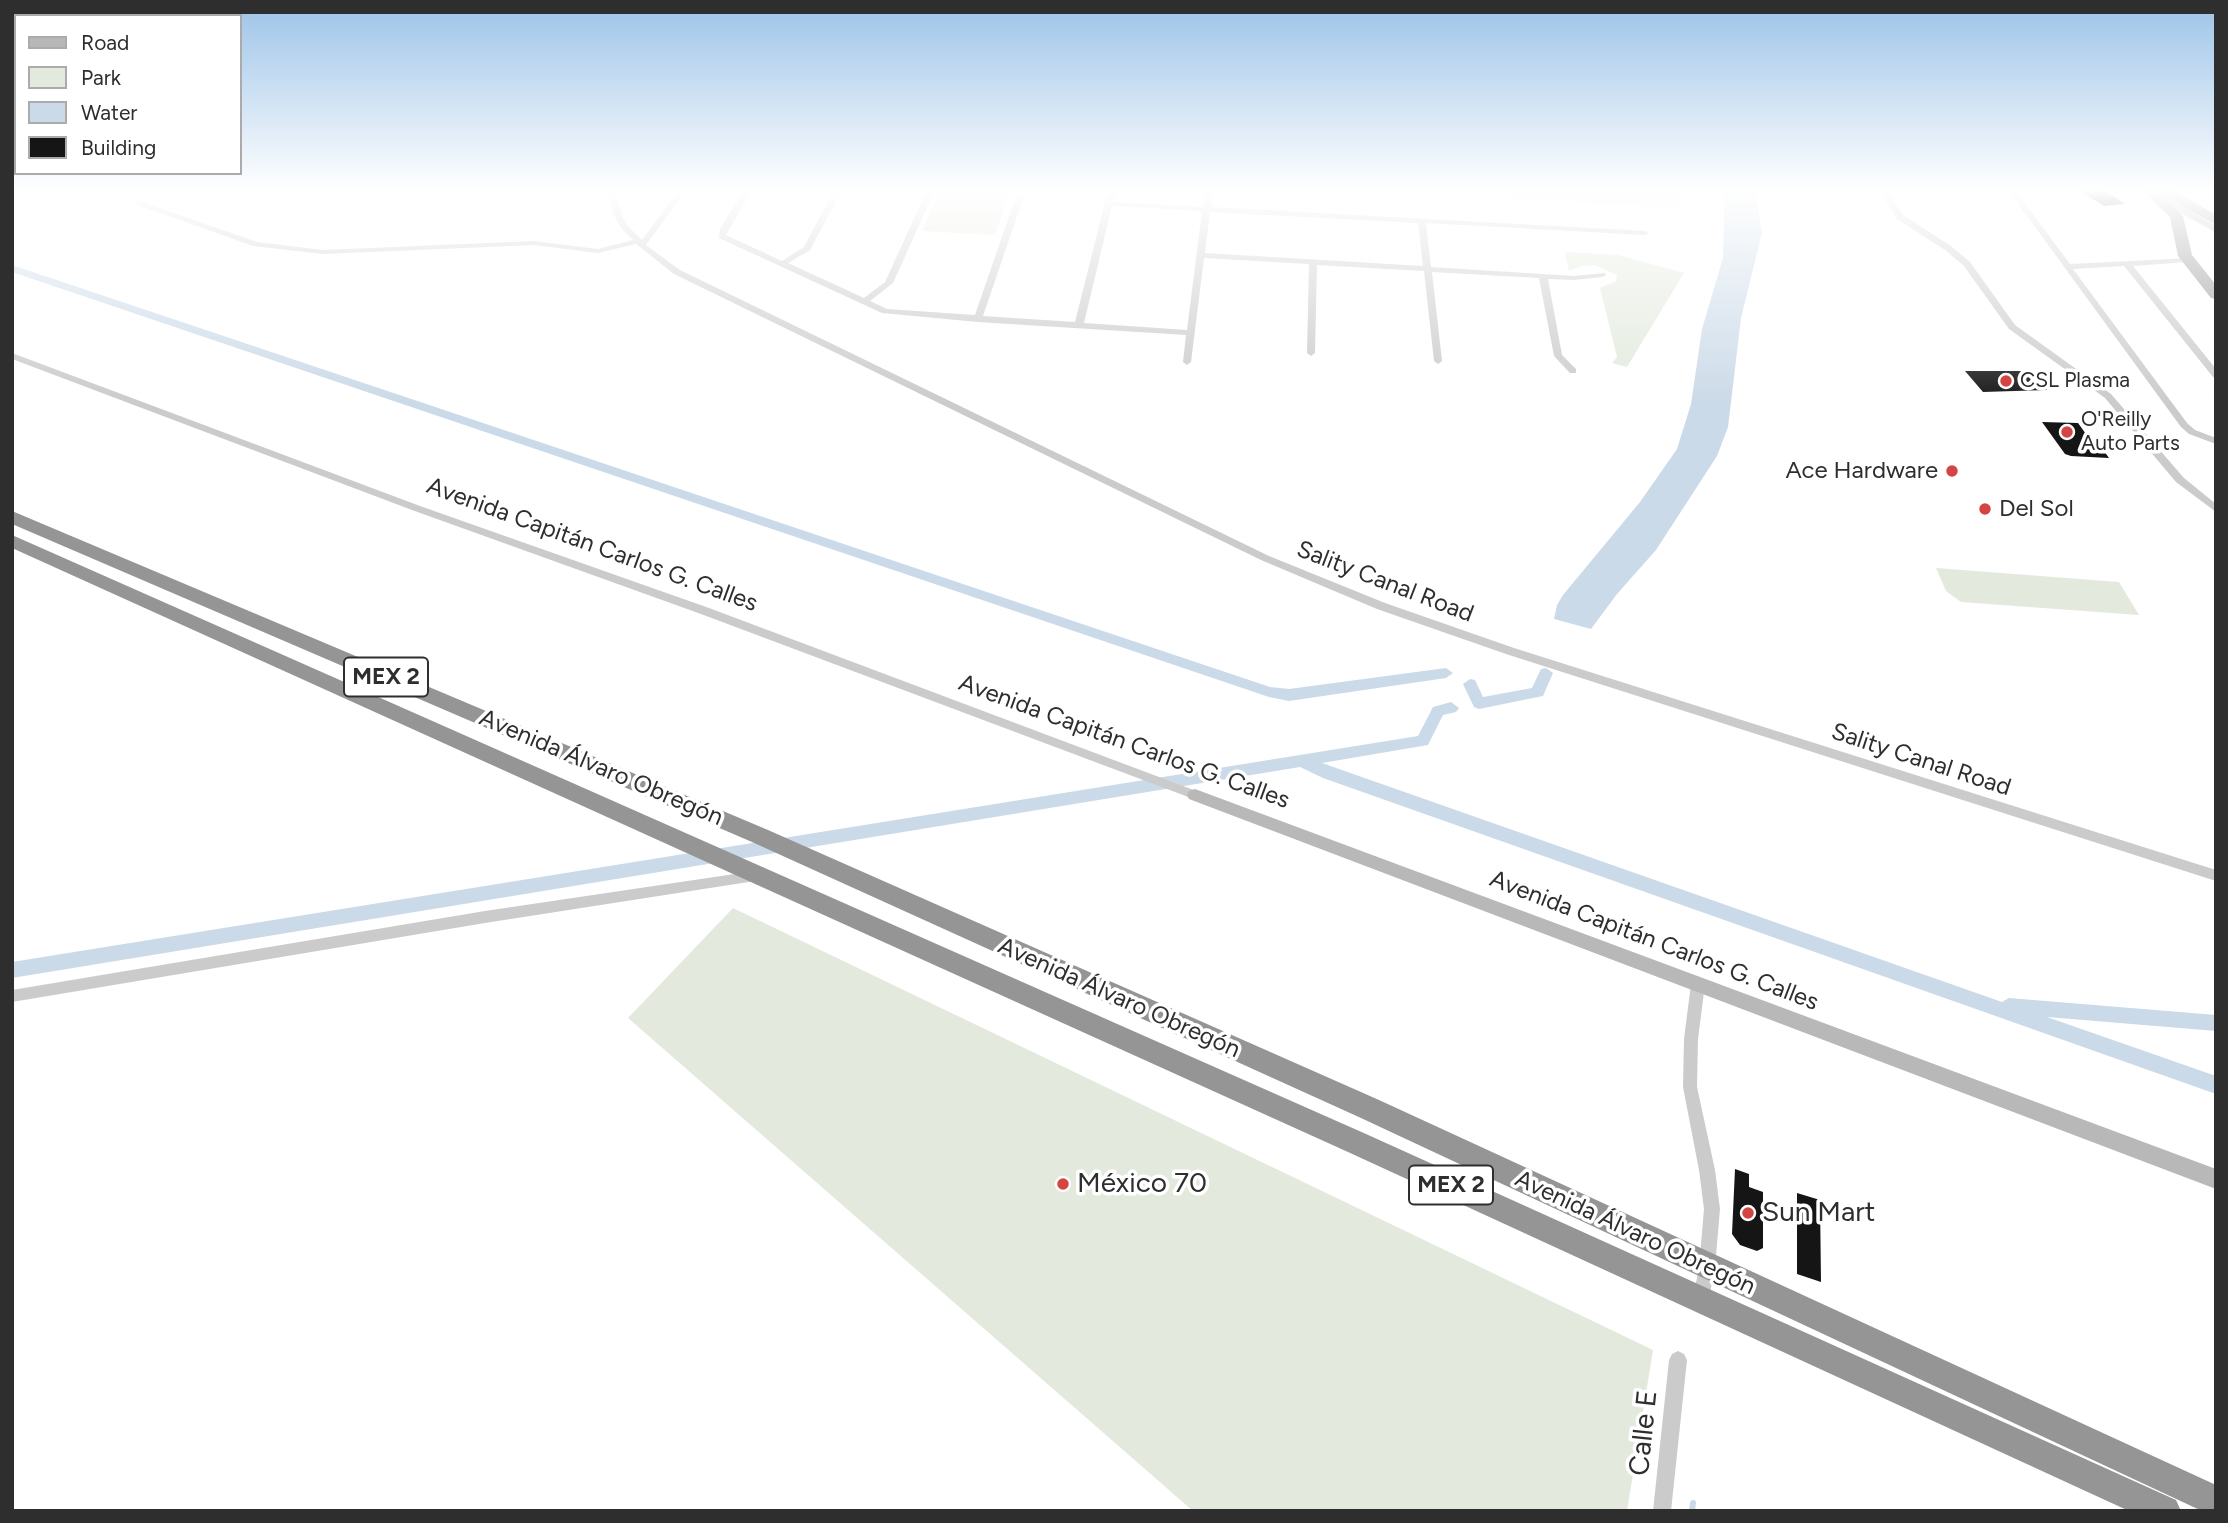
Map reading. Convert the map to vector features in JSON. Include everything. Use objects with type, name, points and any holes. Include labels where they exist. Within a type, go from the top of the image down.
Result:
[{"type":"highway","points":[[2188,261],[2215,292]]},
{"type":"highway","name":"Avenida Álvaro Obregón","points":[[12,517],[760,836],[1370,1110],[2216,1501]]},
{"type":"highway","name":"Avenida Álvaro Obregón","points":[[12,541],[687,841],[745,870],[1701,1298],[2165,1511]]},
{"type":"street","name":"Sality Canal Road","points":[[663,261],[677,272],[810,339],[1265,558],[1381,606],[1510,651],[2216,876]]},
{"type":"street","points":[[776,261],[885,311],[1190,333]]},
{"type":"street","points":[[782,264],[787,261]]},
{"type":"street","points":[[863,302],[889,284],[899,261]]},
{"type":"street","points":[[978,319],[998,261]]},
{"type":"street","points":[[1079,325],[1095,261]]},
{"type":"street","points":[[1187,362],[1200,261]]},
{"type":"street","points":[[1299,261],[1574,278],[1602,275]]},
{"type":"street","points":[[1428,261],[1438,361]]},
{"type":"street","points":[[1963,261],[2012,327],[2108,397],[2180,480],[2216,509]]},
{"type":"street","points":[[2064,261],[2184,425],[2212,440]]},
{"type":"street","points":[[2068,267],[2171,261]]},
{"type":"street","points":[[1311,353],[1314,262]]},
{"type":"street","points":[[2127,264],[2216,375]]},
{"type":"street","points":[[1543,276],[1558,356],[1573,371]]},
{"type":"street","name":"Avenida Capitán Carlos G. Calles","points":[[12,356],[288,461],[705,611],[1139,773],[2216,1179]]},
{"type":"street","points":[[12,996],[745,870]]},
{"type":"street","points":[[1698,984],[1691,1039],[1690,1087],[1712,1209],[1707,1267],[1701,1298]]},
{"type":"street","name":"Calle E","points":[[1662,1511],[1678,1360]]},
{"type":"green space","points":[[1567,261],[1641,261],[1684,273],[1627,367],[1612,363],[1617,357],[1600,288],[1616,281],[1617,275],[1595,265],[1581,266],[1569,271]]},
{"type":"green space","points":[[1936,568],[2119,582],[2139,615],[1961,602],[1946,591]]},
{"type":"green space","name":"México 70","points":[[733,908],[1653,1350],[1627,1511],[1193,1511],[628,1018]]},
{"type":"water","points":[[1722,261],[1755,261],[1741,318],[1728,427],[1717,456],[1656,550],[1617,594],[1591,629],[1554,619],[1557,605],[1563,595],[1640,502],[1677,449],[1691,404],[1702,329]]},
{"type":"building","name":"CSL Plasma","points":[[1965,371],[2030,371],[2047,390],[1983,392]]},
{"type":"building","name":"O'Reilly Auto Parts","points":[[2042,422],[2078,423],[2091,441],[2097,441],[2109,458],[2065,454]]},
{"type":"building","name":"Sun Mart","points":[[1735,1169],[1749,1174],[1749,1187],[1763,1192],[1763,1248],[1757,1251],[1740,1245],[1732,1234]]},
{"type":"building","points":[[1797,1193],[1820,1200],[1821,1282],[1797,1274]]},
{"type":"waterway","points":[[12,268],[1269,692],[1289,695],[1446,673]]},
{"type":"waterway","points":[[1470,684],[1479,703],[1538,692],[1546,673]]},
{"type":"waterway","points":[[12,970],[1423,741],[1438,711],[1451,708]]},
{"type":"waterway","points":[[1302,761],[1329,774],[2216,1085]]},
{"type":"waterway","points":[[2009,1006],[2216,1023]]},
{"type":"waterway","points":[[1692,1511],[1693,1503]]},
{"type":"place","name":"CSL Plasma","points":[[2006,381]]},
{"type":"place","name":"O'Reilly Auto Parts","points":[[2067,432]]},
{"type":"place","name":"Ace Hardware","points":[[1952,471]]},
{"type":"place","name":"Del Sol","points":[[1985,509]]},
{"type":"place","name":"México 70","points":[[1063,1184]]},
{"type":"place","name":"Sun Mart","points":[[1748,1213]]}]
